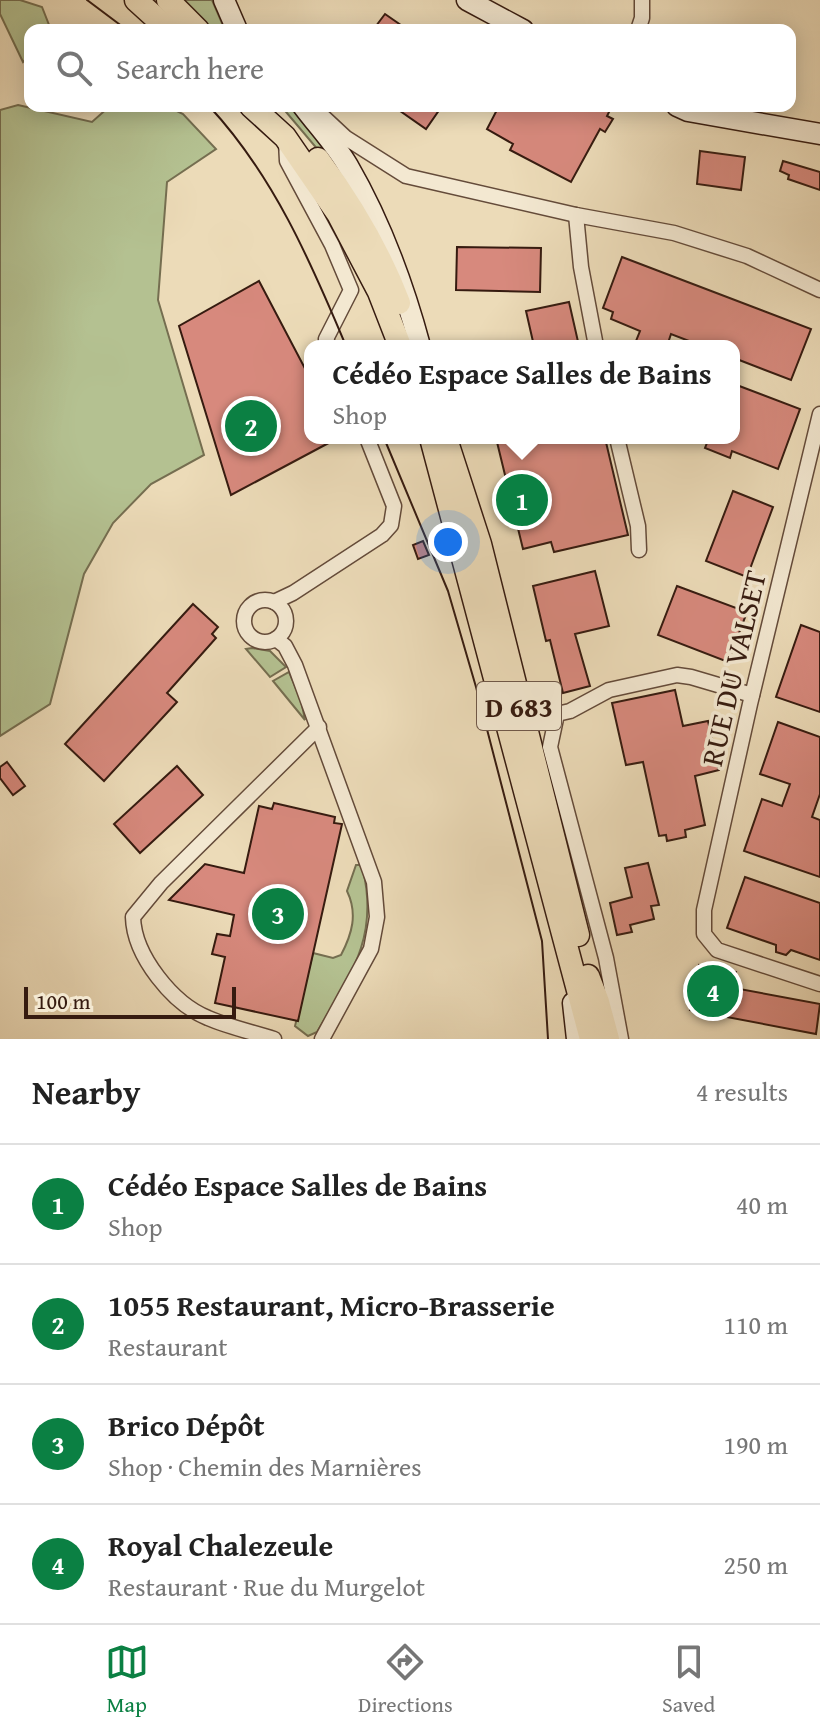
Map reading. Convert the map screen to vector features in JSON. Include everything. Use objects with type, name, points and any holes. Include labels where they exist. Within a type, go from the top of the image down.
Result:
[{"type":"main road","points":[[136,0],[162,24]]},
{"type":"main road","points":[[155,0],[180,24]]},
{"type":"main road","points":[[168,0],[192,24]]},
{"type":"main road","points":[[224,0],[234,24]]},
{"type":"main road","points":[[467,0],[512,24]]},
{"type":"main road","points":[[258,112],[285,137]]},
{"type":"main road","points":[[265,112],[338,214],[379,292],[398,340]]},
{"type":"main road","points":[[280,112],[296,128],[352,205],[376,249],[414,340]]},
{"type":"main road","points":[[308,112],[347,163],[374,214],[403,284],[416,340]]},
{"type":"main road","points":[[693,112],[820,134]]},
{"type":"main road","name":"D 683","points":[[433,444],[591,1039]]},
{"type":"main road","name":"D 683","points":[[448,444],[480,544],[601,1039]]},
{"type":"main road","points":[[556,913],[577,1039]]},
{"type":"main road","points":[[588,976],[608,1039]]},
{"type":"street","points":[[640,24],[642,0]]},
{"type":"street","points":[[318,112],[346,138],[406,176],[576,215],[674,233],[747,256],[820,290]]},
{"type":"street","points":[[285,137],[287,161],[332,245],[351,290],[326,340]]},
{"type":"street","points":[[576,215],[586,298],[595,340]]},
{"type":"street","name":"RUE DU VALSET","points":[[820,414],[704,910],[704,934],[717,950],[820,984]]},
{"type":"street","points":[[274,602],[369,543],[391,525],[394,506],[369,444]]},
{"type":"street","points":[[618,444],[638,526],[639,550]]},
{"type":"street","points":[[262,600],[274,602],[283,610],[286,621],[284,631],[276,639],[264,642],[252,638],[244,622],[251,605],[262,600]]},
{"type":"street","points":[[276,639],[285,646],[295,665],[374,882],[377,917],[371,949],[322,1039]]},
{"type":"street","points":[[621,1039],[606,958],[550,747],[557,714],[570,711],[609,690],[677,675],[752,695]]},
{"type":"street","points":[[274,1039],[207,1018],[182,1001],[152,967],[139,945],[133,917],[161,883],[319,727]]},
{"type":"green space","points":[[0,0],[20,0],[42,7],[49,24],[24,24],[23,62],[0,14]]},
{"type":"green space","points":[[175,0],[212,0],[222,24],[200,24]]},
{"type":"green space","points":[[18,105],[24,106],[24,112],[48,112],[92,122],[103,112],[179,112],[216,149],[167,182],[158,300],[204,455],[151,484],[113,523],[84,574],[50,704],[0,736],[0,110]]},
{"type":"green space","points":[[286,112],[300,112],[346,171],[324,157]]},
{"type":"green space","points":[[246,649],[270,651],[286,667],[270,677]]},
{"type":"green space","points":[[289,672],[301,700],[305,720],[273,681]]},
{"type":"green space","points":[[356,865],[363,870],[367,894],[364,936],[340,993],[317,1032],[308,1036],[295,1026],[313,953],[333,958],[341,955],[345,947],[353,916],[347,891]]},
{"type":"building","points":[[385,14],[399,24],[378,24]]},
{"type":"building","points":[[402,112],[438,112],[426,129]]},
{"type":"building","points":[[496,112],[609,112],[607,116],[613,119],[605,132],[600,129],[571,182],[510,150],[513,144],[487,129]]},
{"type":"building","points":[[700,151],[745,157],[741,190],[697,184]]},
{"type":"building","points":[[783,161],[820,172],[820,190],[788,179],[789,175],[780,171]]},
{"type":"building","points":[[457,247],[541,248],[540,292],[456,290]]},
{"type":"building","points":[[622,257],[811,329],[791,380],[740,360],[740,340],[686,340],[671,334],[669,340],[636,340],[640,331],[611,319],[613,312],[603,308]]},
{"type":"building","points":[[259,281],[304,367],[304,444],[327,444],[231,495],[179,326]]},
{"type":"building","points":[[569,302],[578,340],[533,340],[526,311]]},
{"type":"building","points":[[740,386],[800,409],[778,469],[732,451],[730,458],[705,448],[707,444],[740,444]]},
{"type":"building","points":[[497,444],[606,444],[628,535],[554,552],[551,542],[523,549]]},
{"type":"building","points":[[733,491],[773,507],[747,577],[706,561]]},
{"type":"building","points":[[423,541],[429,555],[418,559],[413,545]]},
{"type":"building","points":[[595,571],[609,626],[575,634],[590,686],[563,693],[533,586]]},
{"type":"building","points":[[677,586],[747,612],[728,662],[658,635]]},
{"type":"building","points":[[193,604],[218,627],[212,634],[216,638],[167,693],[177,702],[104,781],[65,744]]},
{"type":"building","points":[[801,625],[820,632],[820,712],[776,697]]},
{"type":"building","points":[[675,690],[683,726],[708,721],[719,770],[695,776],[705,825],[685,830],[686,837],[667,841],[666,835],[659,836],[643,762],[626,765],[612,703]]},
{"type":"building","points":[[778,722],[820,737],[820,794],[812,817],[820,820],[820,877],[744,851],[762,799],[782,806],[790,784],[760,774]]},
{"type":"building","points":[[7,762],[25,786],[13,795],[0,778],[0,767]]},
{"type":"building","points":[[177,766],[203,795],[140,853],[114,824]]},
{"type":"building","points":[[274,803],[335,817],[334,823],[342,824],[298,1021],[215,1003],[225,957],[212,954],[217,934],[230,936],[234,915],[169,900],[205,864],[244,873],[259,806],[272,809]]},
{"type":"building","points":[[648,863],[659,905],[651,906],[654,919],[630,925],[632,932],[617,935],[610,903],[632,897],[625,868]]},
{"type":"building","points":[[745,877],[820,903],[820,960],[791,950],[786,955],[776,952],[776,945],[727,928]]},
{"type":"building","points":[[699,965],[736,972],[734,988],[820,1004],[816,1034],[690,1010]]},
{"type":"tram line","points":[[87,0],[119,24]]},
{"type":"tram line","points":[[214,112],[271,190],[304,250],[343,340]]},
{"type":"tram line","points":[[387,444],[448,591],[476,687],[542,941],[548,1039]]},
{"type":"place","name":"1055 Restaurant, Micro-Brasserie","points":[[251,426]]},
{"type":"place","name":"Cédéo Espace Salles de Bains","points":[[522,500]]},
{"type":"place","name":"Brico Dépôt","points":[[278,914]]},
{"type":"place","name":"Royal Chalezeule","points":[[713,991]]}]
